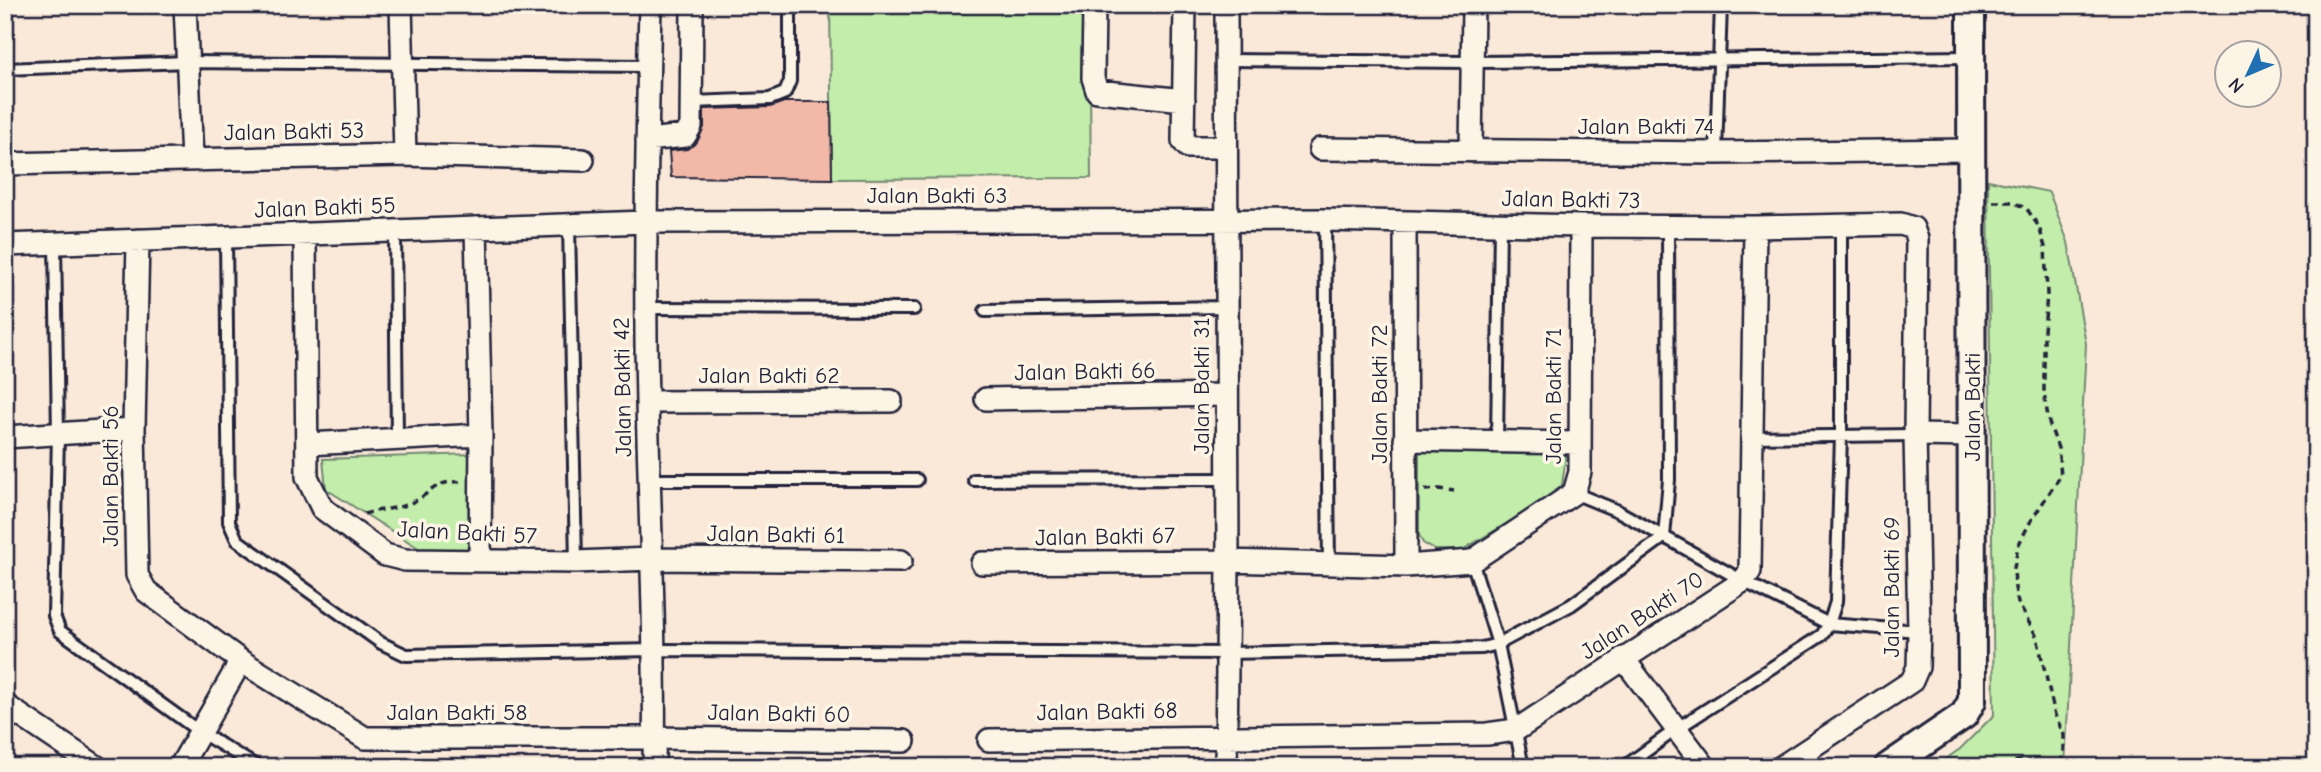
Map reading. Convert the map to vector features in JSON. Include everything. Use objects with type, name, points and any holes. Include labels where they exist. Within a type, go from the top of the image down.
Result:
[{"type":"street","points":[[185,5],[192,160]]},
{"type":"street","points":[[401,5],[405,155]]},
{"type":"street","name":"Jalan Bakti 42","points":[[650,5],[646,222],[654,767]]},
{"type":"street","points":[[647,140],[685,136],[691,126],[692,5]]},
{"type":"street","points":[[1094,5],[1093,78],[1097,91],[1184,100]]},
{"type":"street","points":[[1185,5],[1183,141],[1188,148],[1226,147]]},
{"type":"street","name":"Jalan Bakti 31","points":[[1226,5],[1226,767]]},
{"type":"street","points":[[1471,151],[1473,5]]},
{"type":"street","name":"Jalan Bakti","points":[[1888,767],[1964,715],[1972,701],[1971,5]]},
{"type":"street","name":"Jalan Bakti 74","points":[[1320,149],[1716,153],[1971,150]]},
{"type":"street","name":"Jalan Bakti 53","points":[[5,164],[405,155],[583,160]]},
{"type":"street","name":"Jalan Bakti 63","points":[[646,222],[1227,220]]},
{"type":"street","name":"Jalan Bakti 73","points":[[1227,220],[1755,228],[1901,224],[1913,228],[1917,239],[1915,435]]},
{"type":"street","name":"Jalan Bakti 55","points":[[5,245],[646,222]]},
{"type":"street","name":"Jalan Bakti 72","points":[[1405,222],[1406,566]]},
{"type":"street","name":"Jalan Bakti 71","points":[[1228,561],[1406,566],[1472,561],[1574,494],[1580,472],[1581,226]]},
{"type":"street","points":[[476,228],[481,435],[480,561]]},
{"type":"street","points":[[1743,581],[1750,571],[1755,228]]},
{"type":"street","name":"Jalan Bakti 57","points":[[305,234],[307,477],[322,509],[385,555],[405,560],[576,562],[651,559]]},
{"type":"street","name":"Jalan Bakti 56","points":[[138,240],[134,429],[137,575],[146,591],[240,661]]},
{"type":"street","name":"Jalan Bakti 66","points":[[986,399],[1227,394]]},
{"type":"street","name":"Jalan Bakti 62","points":[[647,402],[891,401]]},
{"type":"street","points":[[5,437],[134,429]]},
{"type":"street","points":[[307,444],[481,435]]},
{"type":"street","points":[[1915,435],[1972,436]]},
{"type":"street","name":"Jalan Bakti 69","points":[[1781,767],[1912,681],[1918,667],[1915,435]]},
{"type":"street","points":[[1405,440],[1579,443]]},
{"type":"street","name":"Jalan Bakti 61","points":[[651,559],[901,561]]},
{"type":"street","name":"Jalan Bakti 67","points":[[982,563],[1228,561]]},
{"type":"street","name":"Jalan Bakti 70","points":[[1225,736],[1487,734],[1516,730],[1743,581]]},
{"type":"street","points":[[1623,659],[1705,767]]},
{"type":"street","points":[[180,767],[240,661]]},
{"type":"street","name":"Jalan Bakti 58","points":[[240,661],[365,738],[654,738]]},
{"type":"street","points":[[5,705],[97,767]]},
{"type":"street","name":"Jalan Bakti 68","points":[[989,740],[1225,736]]},
{"type":"street","name":"Jalan Bakti 60","points":[[654,738],[904,741]]},
{"type":"lane","points":[[692,102],[770,100],[785,93],[790,81],[790,5]]},
{"type":"lane","points":[[1716,153],[1721,5]]},
{"type":"lane","points":[[1226,60],[1472,62],[1972,57]]},
{"type":"lane","points":[[5,69],[187,62],[649,66]]},
{"type":"lane","points":[[1325,220],[1329,564]]},
{"type":"lane","points":[[1497,441],[1500,224]]},
{"type":"lane","points":[[1624,767],[1678,728],[1822,635],[1829,624],[1836,602],[1841,436],[1841,225]]},
{"type":"lane","points":[[569,226],[576,562]]},
{"type":"lane","points":[[226,237],[229,522],[237,540],[381,643],[406,654],[653,650],[1227,653],[1482,648],[1498,644],[1571,605],[1664,537],[1669,480],[1668,227]]},
{"type":"lane","points":[[395,231],[397,438]]},
{"type":"lane","points":[[55,243],[58,435],[54,616],[60,631],[200,732],[258,767]]},
{"type":"lane","points":[[985,311],[1227,307]]},
{"type":"lane","points":[[647,308],[914,309]]},
{"type":"lane","points":[[1752,437],[1915,435]]},
{"type":"lane","points":[[650,480],[917,480]]},
{"type":"lane","points":[[974,480],[1228,480]]},
{"type":"lane","points":[[1574,494],[1618,511],[1743,581],[1829,624],[1919,631]]},
{"type":"lane","points":[[1472,561],[1498,644],[1523,767]]},
{"type":"path","points":[[1971,203],[2012,202],[2027,209],[2039,227],[2045,247],[2047,282],[2044,394],[2049,423],[2059,448],[2062,475],[2029,524],[2018,546],[2014,588],[2018,603],[2037,637],[2055,715],[2064,734],[2061,762],[2054,767]]},
{"type":"path","points":[[359,516],[408,504],[438,484],[450,481],[481,483]]},
{"type":"path","points":[[1405,490],[1454,491]]},
{"type":"path","points":[[2004,767],[2021,759],[2041,767]]},
{"type":"green space","points":[[830,5],[1089,5],[1091,178],[832,179]]},
{"type":"green space","points":[[1988,180],[2049,192],[2068,242],[2086,344],[2065,767],[1934,767],[1960,749],[1994,715]]},
{"type":"green space","points":[[1419,448],[1567,450],[1562,485],[1553,496],[1462,550],[1435,550],[1423,543],[1419,535]]},
{"type":"green space","points":[[473,454],[473,552],[420,549],[326,489],[323,459]]},
{"type":"building","points":[[784,102],[831,102],[832,179],[671,177],[669,151],[687,149],[697,142],[704,127],[704,109],[770,107]]}]
